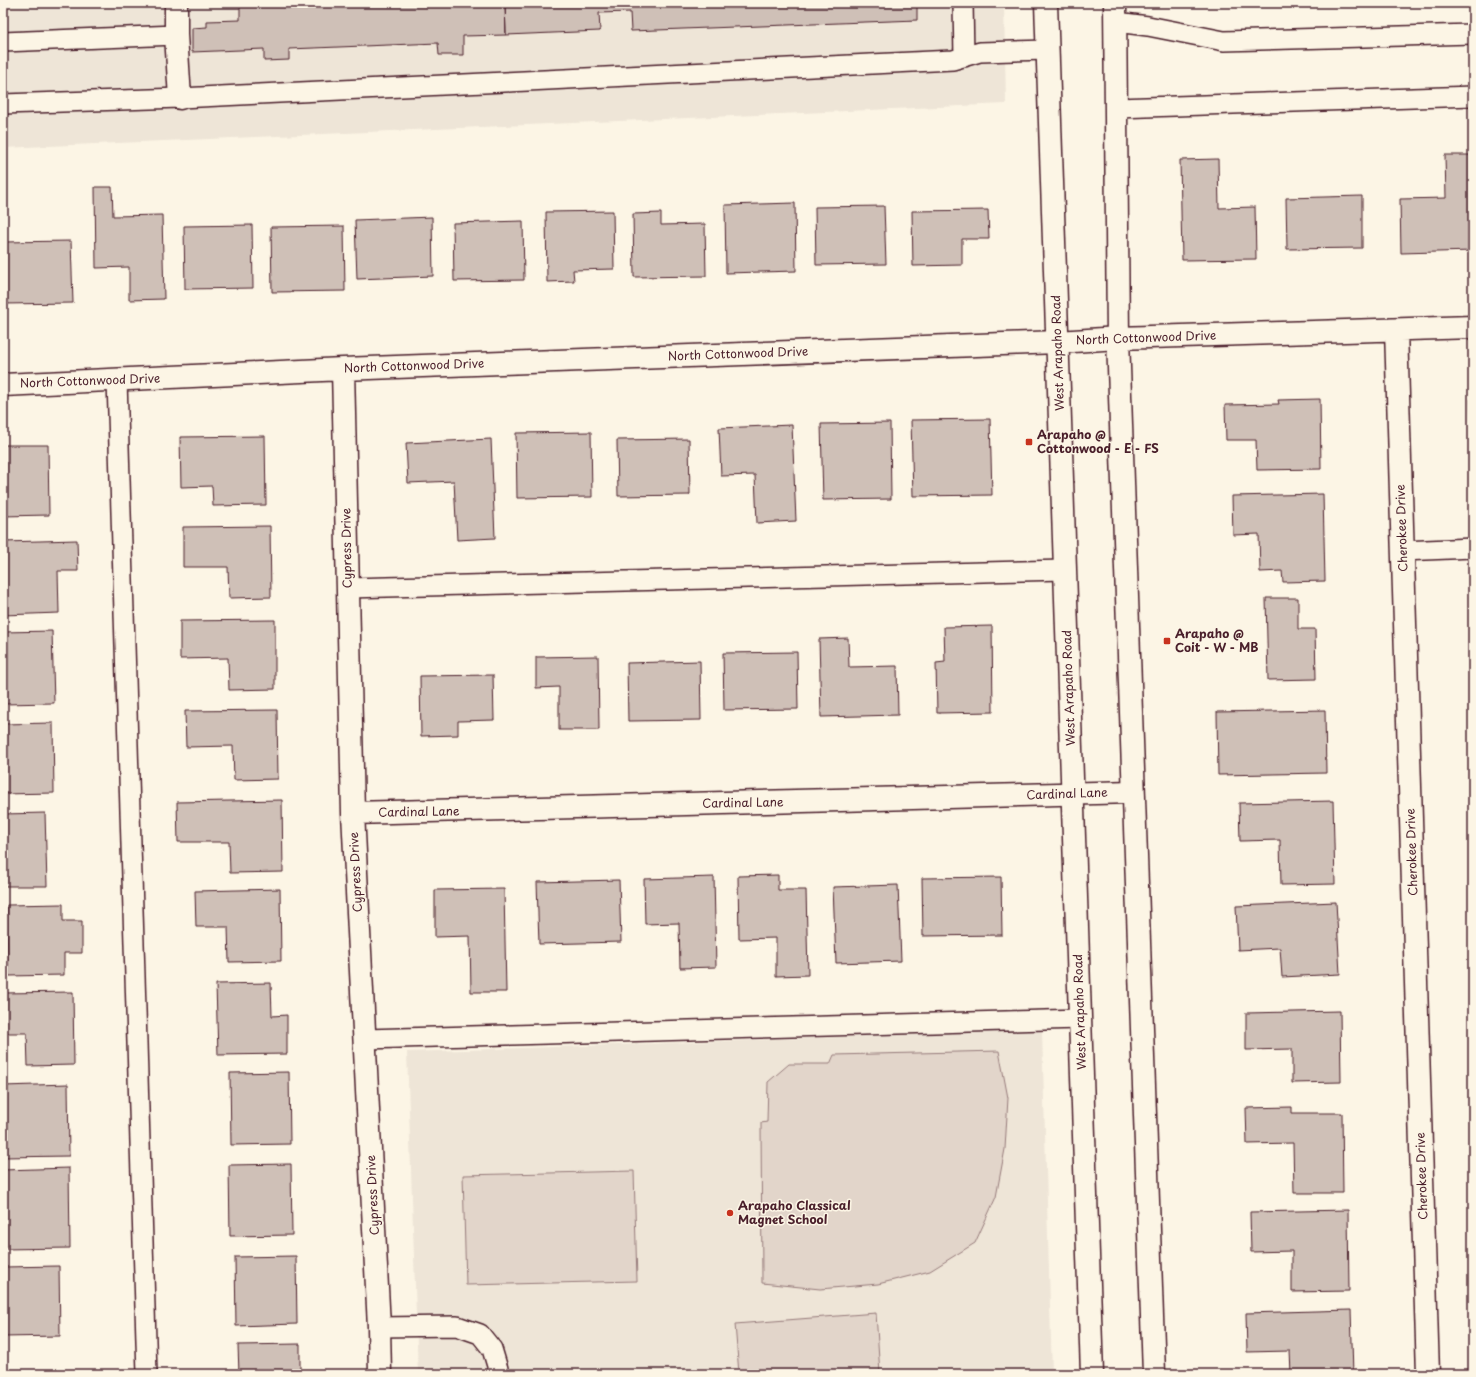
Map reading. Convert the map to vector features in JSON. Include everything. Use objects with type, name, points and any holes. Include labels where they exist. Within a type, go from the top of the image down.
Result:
[{"type":"street","points":[[176,3],[176,35],[180,98]]},
{"type":"street","name":"West Arapaho Road","points":[[1046,3],[1092,1374]]},
{"type":"street","points":[[1116,12],[1118,338],[1154,1374]]},
{"type":"street","name":"North Cottonwood Drive","points":[[3,385],[343,369],[1058,342],[1118,338],[1473,328]]},
{"type":"street","name":"Cherokee Drive","points":[[1396,330],[1428,1374]]},
{"type":"street","name":"Cypress Drive","points":[[343,369],[353,813],[379,1326],[380,1374]]},
{"type":"street","name":"Cardinal Lane","points":[[353,813],[1073,795],[1133,792]]},
{"type":"lane","points":[[963,3],[964,57]]},
{"type":"lane","points":[[1116,12],[1148,26],[1224,41],[1473,34]]},
{"type":"lane","points":[[3,42],[176,35]]},
{"type":"lane","points":[[3,104],[180,98],[953,60],[980,52],[1047,50]]},
{"type":"lane","points":[[1116,108],[1473,96]]},
{"type":"lane","points":[[117,380],[147,1374]]},
{"type":"lane","points":[[1402,551],[1473,548]]},
{"type":"lane","points":[[348,588],[1065,570]]},
{"type":"lane","points":[[365,1039],[1080,1019]]},
{"type":"lane","points":[[379,1326],[457,1326],[480,1334],[492,1349],[498,1374]]},
{"type":"shaded area","points":[[3,3],[1004,3],[1006,104],[3,148]]},
{"type":"shaded area","name":"Arapaho Classical Magnet School","points":[[1042,1030],[1052,1374],[418,1374],[407,1052]]},
{"type":"shaded area","points":[[999,1051],[1008,1098],[1005,1149],[996,1197],[975,1243],[930,1271],[878,1284],[820,1289],[762,1283],[761,1123],[767,1122],[768,1082],[789,1064],[830,1064],[834,1055]]},
{"type":"shaded area","points":[[634,1171],[637,1281],[466,1285],[463,1175]]},
{"type":"shaded area","points":[[876,1313],[880,1374],[739,1374],[735,1324]]},
{"type":"building","points":[[240,3],[505,3],[506,35],[463,36],[463,55],[439,55],[438,43],[289,49],[289,60],[264,61],[264,49],[192,52],[192,28],[207,27],[207,21],[240,20]]},
{"type":"building","points":[[505,3],[917,3],[917,20],[631,31],[630,12],[599,13],[600,31],[506,35]]},
{"type":"building","points":[[1445,155],[1473,155],[1473,251],[1401,253],[1400,199],[1446,198]]},
{"type":"building","points":[[1218,159],[1219,208],[1255,207],[1256,259],[1182,260],[1180,160]]},
{"type":"building","points":[[95,187],[112,187],[113,216],[162,215],[164,299],[129,300],[129,267],[96,268]]},
{"type":"building","points":[[1362,196],[1362,248],[1287,249],[1286,198]]},
{"type":"building","points":[[795,203],[796,271],[726,273],[725,205]]},
{"type":"building","points":[[884,206],[886,264],[816,265],[815,207]]},
{"type":"building","points":[[988,210],[989,239],[962,239],[962,265],[913,266],[912,211]]},
{"type":"building","points":[[613,211],[614,269],[573,270],[574,281],[547,282],[546,212]]},
{"type":"building","points":[[661,213],[661,225],[705,224],[706,276],[634,277],[633,214]]},
{"type":"building","points":[[432,217],[433,276],[357,279],[355,220]]},
{"type":"building","points":[[523,221],[524,280],[454,281],[453,223]]},
{"type":"building","points":[[252,225],[253,288],[185,289],[184,226]]},
{"type":"building","points":[[344,226],[345,291],[272,292],[271,227]]},
{"type":"building","points":[[71,241],[73,303],[3,304],[3,242]]},
{"type":"building","points":[[1320,399],[1321,469],[1257,470],[1256,440],[1226,440],[1225,405],[1279,404],[1278,400]]},
{"type":"building","points":[[1471,399],[1473,399],[1473,455],[1472,455]]},
{"type":"building","points":[[990,419],[992,495],[913,496],[911,420]]},
{"type":"building","points":[[890,423],[891,499],[823,500],[821,424]]},
{"type":"building","points":[[792,425],[796,521],[757,523],[755,475],[721,476],[719,428]]},
{"type":"building","points":[[591,432],[592,497],[517,498],[516,433]]},
{"type":"building","points":[[265,436],[266,505],[213,506],[212,486],[181,487],[180,437]]},
{"type":"building","points":[[491,439],[495,538],[457,540],[454,481],[408,483],[406,443]]},
{"type":"building","points":[[689,439],[690,495],[618,496],[617,440]]},
{"type":"building","points":[[3,445],[48,445],[49,515],[3,516]]},
{"type":"building","points":[[1323,494],[1325,581],[1283,582],[1282,571],[1260,572],[1259,534],[1233,535],[1232,496]]},
{"type":"building","points":[[270,526],[271,597],[229,598],[228,567],[183,567],[183,527]]},
{"type":"building","points":[[77,540],[78,571],[58,571],[59,613],[3,615],[3,542]]},
{"type":"building","points":[[1266,598],[1298,598],[1298,629],[1315,629],[1316,679],[1268,680]]},
{"type":"building","points":[[275,620],[275,689],[229,690],[228,658],[180,659],[180,621]]},
{"type":"building","points":[[992,626],[993,712],[937,713],[936,663],[945,662],[944,627]]},
{"type":"building","points":[[52,631],[54,703],[3,704],[3,632]]},
{"type":"building","points":[[848,638],[849,667],[897,666],[898,715],[821,717],[819,639]]},
{"type":"building","points":[[797,652],[798,709],[724,710],[723,653]]},
{"type":"building","points":[[598,656],[599,730],[559,730],[559,687],[536,688],[536,657]]},
{"type":"building","points":[[700,661],[701,720],[628,721],[627,663]]},
{"type":"building","points":[[493,675],[494,720],[458,721],[458,735],[421,736],[420,676]]},
{"type":"building","points":[[277,710],[278,779],[234,780],[233,746],[186,747],[185,711]]},
{"type":"building","points":[[1325,710],[1326,773],[1218,775],[1217,712]]},
{"type":"building","points":[[53,723],[54,793],[3,794],[3,724]]},
{"type":"building","points":[[282,800],[283,872],[230,873],[229,842],[178,842],[177,802]]},
{"type":"building","points":[[1333,801],[1335,884],[1281,885],[1280,840],[1240,841],[1239,803]]},
{"type":"building","points":[[45,813],[47,886],[3,886],[3,814]]},
{"type":"building","points":[[778,875],[778,890],[806,890],[808,975],[776,976],[776,938],[739,939],[738,876]]},
{"type":"building","points":[[714,877],[716,967],[680,968],[679,923],[645,924],[644,879]]},
{"type":"building","points":[[1001,877],[1002,935],[923,936],[922,878]]},
{"type":"building","points":[[619,880],[621,942],[539,944],[537,882]]},
{"type":"building","points":[[898,885],[901,961],[836,963],[833,887]]},
{"type":"building","points":[[280,889],[281,961],[229,962],[228,927],[196,927],[195,891]]},
{"type":"building","points":[[504,889],[506,992],[471,992],[470,936],[435,937],[435,890]]},
{"type":"building","points":[[1336,902],[1340,974],[1282,977],[1280,948],[1238,950],[1236,906]]},
{"type":"building","points":[[63,904],[63,921],[82,921],[82,953],[64,953],[64,975],[8,976],[7,905]]},
{"type":"building","points":[[271,983],[272,1016],[287,1015],[287,1054],[218,1055],[216,984]]},
{"type":"building","points":[[73,992],[74,1065],[28,1066],[27,1033],[3,1033],[3,993]]},
{"type":"building","points":[[1340,1011],[1341,1082],[1292,1083],[1292,1049],[1246,1050],[1246,1013]]},
{"type":"building","points":[[289,1072],[290,1144],[231,1145],[230,1073]]},
{"type":"building","points":[[68,1084],[69,1156],[3,1157],[3,1086]]},
{"type":"building","points":[[1292,1107],[1292,1113],[1342,1113],[1343,1193],[1294,1193],[1293,1143],[1247,1144],[1246,1108]]},
{"type":"building","points":[[291,1164],[292,1235],[230,1236],[229,1165]]},
{"type":"building","points":[[69,1168],[70,1248],[3,1249],[3,1170]]},
{"type":"building","points":[[1348,1210],[1349,1291],[1292,1292],[1292,1251],[1251,1252],[1250,1212]]},
{"type":"building","points":[[296,1256],[297,1324],[236,1326],[235,1257]]},
{"type":"building","points":[[59,1266],[60,1336],[3,1337],[3,1267]]},
{"type":"building","points":[[1351,1310],[1353,1374],[1291,1374],[1290,1351],[1247,1352],[1246,1313]]},
{"type":"building","points":[[300,1344],[300,1374],[239,1374],[238,1345]]},
{"type":"building","points":[[78,1373],[78,1374],[5,1374]]},
{"type":"place","name":"Arapaho @ Cottonwood - E - FS","points":[[1029,442]]},
{"type":"place","name":"Arapaho @ Coit - W - MB","points":[[1167,641]]},
{"type":"place","name":"Arapaho Classical Magnet School","points":[[730,1213]]}]
